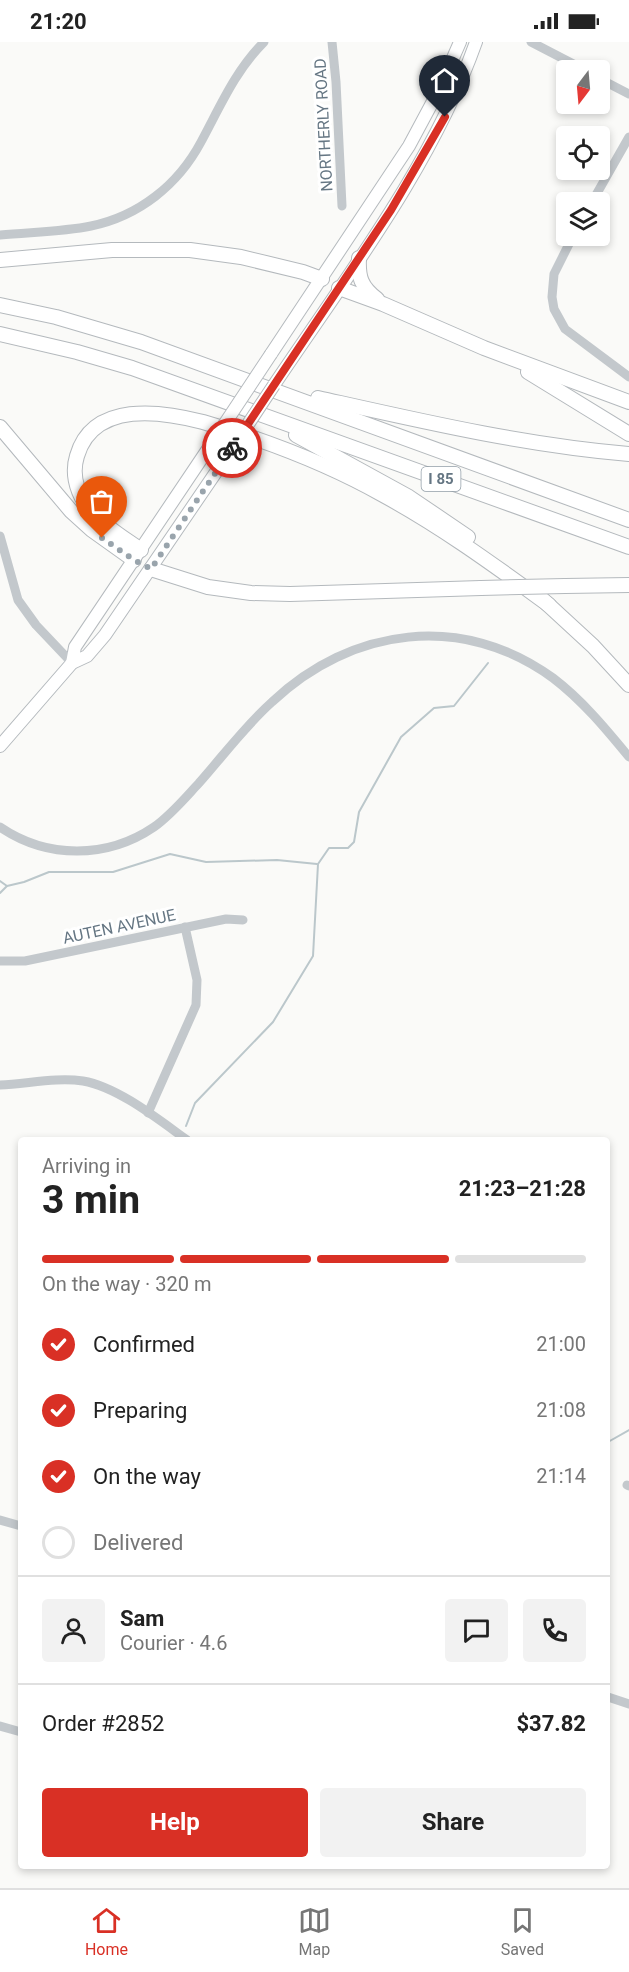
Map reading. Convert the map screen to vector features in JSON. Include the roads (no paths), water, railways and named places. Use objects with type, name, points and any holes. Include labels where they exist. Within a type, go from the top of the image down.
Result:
[{"type":"highway","points":[[0,260],[112,250],[190,250],[241,257],[322,279]]},
{"type":"highway","points":[[359,258],[361,283],[369,294],[383,304]]},
{"type":"highway","points":[[339,288],[383,304],[484,348],[629,402]]},
{"type":"highway","name":"I 85","points":[[0,305],[56,317],[113,333],[269,387],[629,520]]},
{"type":"highway","name":"I 85","points":[[0,334],[123,366],[629,547]]},
{"type":"highway","points":[[484,348],[539,378],[628,433]]},
{"type":"highway","points":[[269,387],[497,436],[629,454]]},
{"type":"highway","points":[[252,411],[381,480],[434,513],[505,566],[549,605],[629,685]]},
{"type":"highway","points":[[137,555],[102,522],[84,501],[77,485],[75,461],[86,437],[107,421],[136,413],[170,415],[258,439],[358,482],[436,526],[549,605]]},
{"type":"highway","points":[[0,427],[71,511],[92,530],[137,555]]},
{"type":"highway","points":[[151,569],[208,587],[251,593],[629,585]]},
{"type":"main road","points":[[72,663],[75,647],[410,146],[439,90],[460,42]]},
{"type":"main road","points":[[0,746],[72,663],[87,656],[151,569],[414,173],[459,88],[476,42]]},
{"type":"main road","points":[[322,279],[339,288]]},
{"type":"main road","points":[[137,555],[151,569]]},
{"type":"street","points":[[0,235],[91,226],[134,211],[160,194],[186,165],[234,79],[264,42]]},
{"type":"street","name":"NORTHERLY ROAD","points":[[332,42],[342,206]]},
{"type":"street","points":[[531,42],[566,60]]},
{"type":"street","points":[[610,84],[629,94]]},
{"type":"street","points":[[598,192],[629,137]]},
{"type":"street","points":[[568,246],[554,274],[552,285],[554,309],[565,329],[629,377]]},
{"type":"street","points":[[0,536],[18,600],[36,625],[72,663]]},
{"type":"street","points":[[0,827],[28,842],[62,851],[98,850],[134,838],[156,826],[176,808],[258,716],[296,680],[325,662],[356,648],[407,637],[441,637],[472,642],[504,651],[530,664],[554,679],[576,698],[629,757]]},
{"type":"street","name":"AUTEN AVENUE","points":[[0,961],[13,962],[45,958],[226,919],[243,920]]},
{"type":"street","points":[[148,1113],[196,1005],[197,980],[185,927]]},
{"type":"street","points":[[0,1085],[71,1080],[102,1087],[148,1113],[183,1137]]},
{"type":"street","points":[[0,1520],[18,1525]]},
{"type":"street","points":[[610,1698],[629,1704]]},
{"type":"street","points":[[0,1726],[18,1731]]},
{"type":"waterway","points":[[186,1126],[195,1103],[273,1022],[313,956],[318,864],[329,848],[348,848],[354,842],[359,812],[401,737],[434,708],[454,706],[488,663]]},
{"type":"waterway","points":[[0,893],[7,886],[49,872],[113,872],[170,854],[206,862],[277,860],[317,864]]},
{"type":"waterway","points":[[0,881],[7,886]]},
{"type":"waterway","points":[[610,1441],[629,1430]]}]
